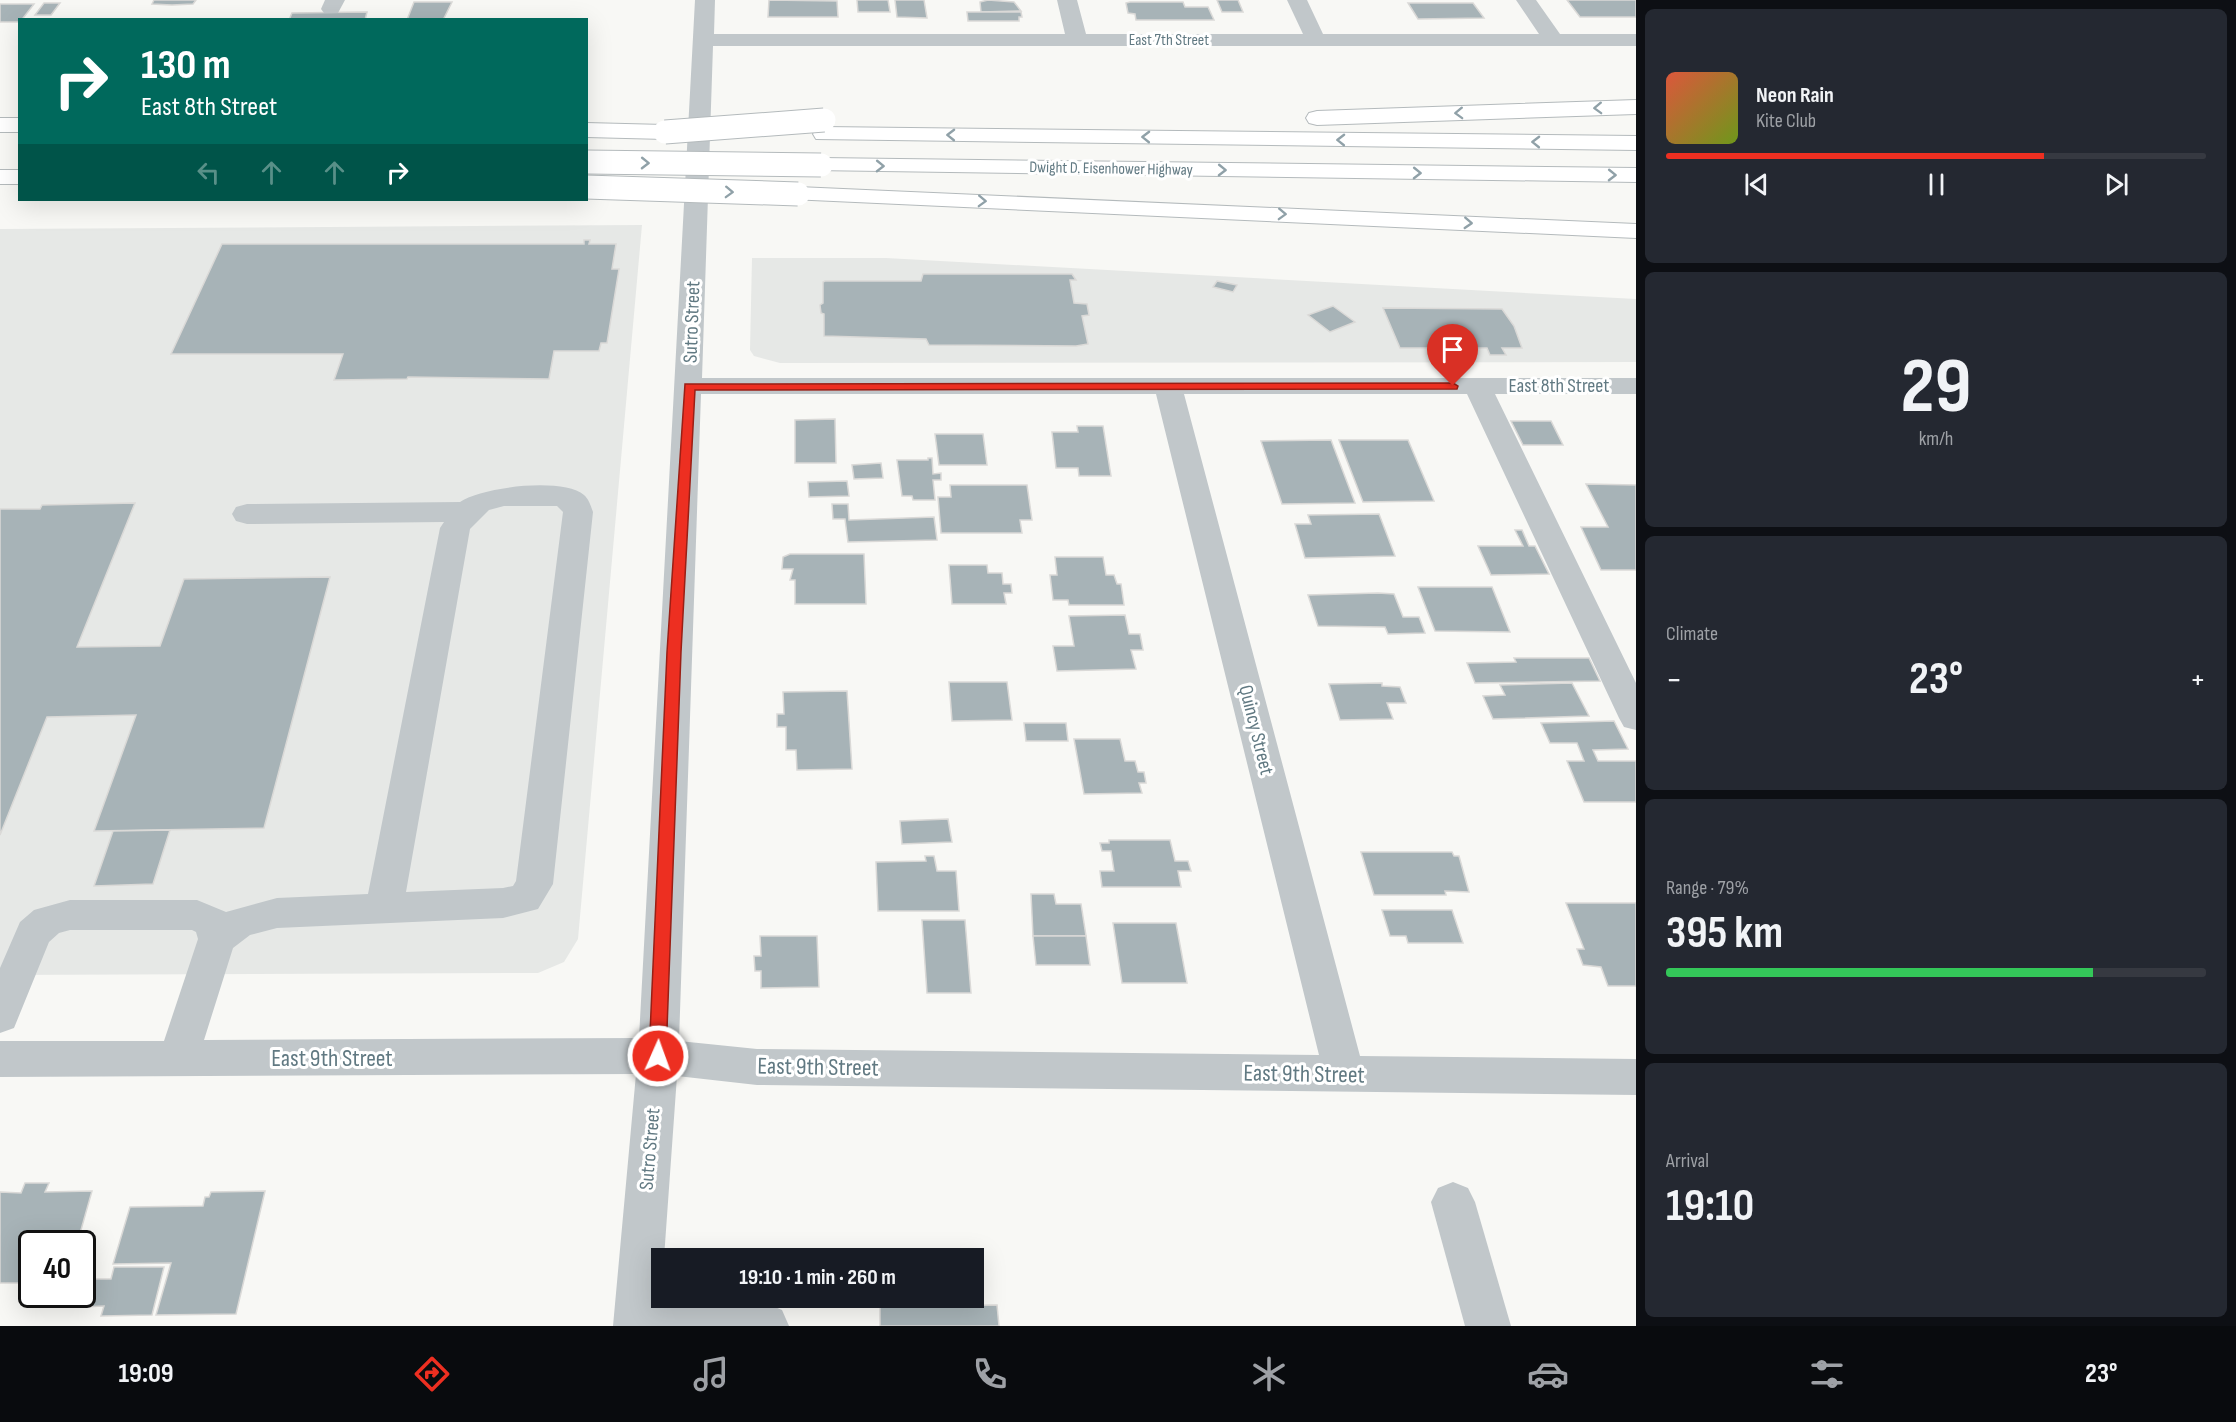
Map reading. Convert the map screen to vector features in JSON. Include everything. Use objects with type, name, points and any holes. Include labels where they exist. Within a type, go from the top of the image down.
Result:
[{"type":"highway","points":[[824,127],[1341,117],[1636,107]]},
{"type":"highway","points":[[0,125],[18,124]]},
{"type":"highway","name":"Dwight D. Eisenhower Highway","points":[[588,130],[665,132],[824,127],[1636,143]]},
{"type":"highway","points":[[0,156],[18,156]]},
{"type":"highway","name":"Dwight D. Eisenhower Highway","points":[[588,162],[1636,175]]},
{"type":"highway","points":[[0,177],[18,177]]},
{"type":"highway","points":[[588,187],[798,194],[1636,231]]},
{"type":"street","name":"Sutro Street","points":[[636,1323],[658,1056],[674,652],[689,386],[705,0]]},
{"type":"street","points":[[1067,0],[1077,40]]},
{"type":"street","points":[[1297,0],[1316,40]]},
{"type":"street","points":[[1526,0],[1554,40]]},
{"type":"street","name":"East 7th Street","points":[[702,39],[1636,40]]},
{"type":"street","name":"East 8th Street","points":[[689,386],[1636,386]]},
{"type":"street","points":[[1477,386],[1636,718]]},
{"type":"street","name":"Quincy Street","points":[[1168,387],[1344,1074]]},
{"type":"street","points":[[217,939],[239,923],[277,913],[503,903],[525,898],[534,884],[578,512],[574,502],[561,496],[504,497],[479,503],[467,512],[455,528],[384,908]]},
{"type":"street","points":[[248,514],[467,512]]},
{"type":"street","points":[[0,1016],[34,933],[47,921],[70,915],[197,915],[213,922],[217,939],[178,1058]]},
{"type":"street","name":"East 9th Street","points":[[0,1059],[658,1056],[757,1067],[1636,1077]]},
{"type":"street","points":[[1453,1202],[1488,1326]]},
{"type":"street","points":[[636,1323],[766,1326]]},
{"type":"shaded area","points":[[642,225],[578,939],[564,962],[538,973],[0,975],[0,229]]},
{"type":"shaded area","points":[[752,258],[886,258],[1636,299],[1636,362],[780,363],[754,356],[750,350]]},
{"type":"building","points":[[154,0],[196,0],[193,4],[172,5],[152,4]]},
{"type":"building","points":[[769,0],[837,1],[838,17],[768,17]]},
{"type":"building","points":[[857,0],[888,0],[890,12],[858,12]]},
{"type":"building","points":[[895,0],[924,0],[927,18],[897,17]]},
{"type":"building","points":[[988,0],[1014,2],[1021,11],[981,12],[980,2]]},
{"type":"building","points":[[1217,0],[1238,0],[1243,12],[1222,12]]},
{"type":"building","points":[[1567,0],[1636,0],[1636,17],[1580,17]]},
{"type":"building","points":[[414,2],[452,2],[444,18],[408,18]]},
{"type":"building","points":[[1183,2],[1185,7],[1208,7],[1214,20],[1136,20],[1135,14],[1128,13],[1126,3]]},
{"type":"building","points":[[44,3],[60,3],[51,15],[35,15]]},
{"type":"building","points":[[1408,3],[1473,3],[1484,18],[1418,19]]},
{"type":"building","points":[[0,4],[34,4],[23,18],[18,18],[18,22],[0,22]]},
{"type":"building","points":[[367,12],[366,18],[290,18],[292,13]]},
{"type":"building","points":[[967,12],[1021,12],[1022,17],[1019,17],[1019,21],[968,21]]},
{"type":"building","points":[[584,240],[590,240],[589,244],[616,244],[612,269],[619,269],[607,343],[601,343],[599,351],[554,351],[549,379],[408,377],[407,379],[334,380],[343,354],[171,354],[222,244],[584,244]]},
{"type":"building","points":[[923,274],[1072,274],[1076,280],[1070,280],[1074,303],[1087,304],[1089,315],[1082,316],[1088,344],[1076,346],[929,345],[926,339],[824,336],[824,314],[821,313],[820,305],[823,303],[823,282],[921,281]]},
{"type":"building","points":[[1217,281],[1237,285],[1233,292],[1213,287]]},
{"type":"building","points":[[1333,306],[1355,322],[1330,332],[1308,315]]},
{"type":"building","points":[[1383,308],[1502,309],[1514,326],[1522,348],[1502,348],[1506,355],[1490,355],[1487,348],[1400,348]]},
{"type":"building","points":[[835,419],[836,463],[795,463],[795,420]]},
{"type":"building","points":[[1511,421],[1551,421],[1563,445],[1523,445]]},
{"type":"building","points":[[1077,426],[1103,426],[1111,476],[1079,476],[1078,468],[1056,468],[1052,432],[1078,432]]},
{"type":"building","points":[[935,434],[983,434],[987,465],[939,465]]},
{"type":"building","points":[[1331,440],[1355,503],[1282,504],[1261,441]]},
{"type":"building","points":[[1339,440],[1408,440],[1434,501],[1363,502]]},
{"type":"building","points":[[932,458],[933,474],[941,473],[941,480],[933,480],[935,500],[913,500],[912,496],[902,496],[897,460],[928,460]]},
{"type":"building","points":[[881,463],[883,478],[854,479],[852,465]]},
{"type":"building","points":[[847,481],[849,496],[809,497],[808,482]]},
{"type":"building","points":[[1586,484],[1636,485],[1636,570],[1601,570],[1581,527],[1608,527]]},
{"type":"building","points":[[950,485],[1027,485],[1032,520],[1020,520],[1022,533],[941,533],[938,497],[951,497]]},
{"type":"building","points":[[135,503],[77,647],[160,646],[184,579],[330,577],[264,828],[94,831],[136,715],[47,717],[0,835],[0,509],[40,509],[42,505]]},
{"type":"building","points":[[832,504],[848,504],[849,520],[934,517],[937,540],[848,542],[845,519],[833,519]]},
{"type":"building","points":[[1379,514],[1395,556],[1305,558],[1295,524],[1311,524],[1308,515]]},
{"type":"building","points":[[1515,530],[1522,530],[1529,546],[1535,546],[1549,574],[1491,575],[1478,546],[1523,546]]},
{"type":"building","points":[[790,554],[864,554],[866,604],[795,604],[795,580],[790,580],[793,569],[782,569],[783,557]]},
{"type":"building","points":[[1055,557],[1103,557],[1106,575],[1114,575],[1117,584],[1121,584],[1124,605],[1069,605],[1068,600],[1053,600],[1050,575],[1057,575]]},
{"type":"building","points":[[949,565],[987,565],[988,573],[1002,573],[1003,584],[1011,584],[1012,593],[1004,593],[1006,604],[952,604]]},
{"type":"building","points":[[1418,587],[1492,587],[1510,632],[1435,631]]},
{"type":"building","points":[[1394,594],[1403,617],[1419,617],[1425,633],[1388,634],[1385,627],[1318,626],[1308,595]]},
{"type":"building","points":[[1125,615],[1129,634],[1140,634],[1143,650],[1131,650],[1136,669],[1057,671],[1053,646],[1074,646],[1069,616]]},
{"type":"building","points":[[1514,658],[1589,658],[1600,681],[1475,683],[1467,663],[1516,662]]},
{"type":"building","points":[[949,682],[1007,682],[1012,720],[952,721]]},
{"type":"building","points":[[1382,683],[1382,686],[1400,687],[1406,703],[1387,703],[1393,719],[1340,720],[1329,684]]},
{"type":"building","points":[[1572,683],[1589,716],[1493,719],[1483,696],[1505,695],[1500,685]]},
{"type":"building","points":[[847,691],[852,769],[797,770],[796,750],[786,750],[786,727],[777,727],[777,714],[784,714],[783,692]]},
{"type":"building","points":[[1614,721],[1628,749],[1593,750],[1598,761],[1636,761],[1636,802],[1584,802],[1567,761],[1584,761],[1577,743],[1550,743],[1541,723]]},
{"type":"building","points":[[1024,723],[1066,723],[1068,741],[1026,741]]},
{"type":"building","points":[[1074,739],[1120,739],[1125,761],[1135,761],[1138,772],[1144,772],[1146,783],[1139,783],[1142,793],[1084,794]]},
{"type":"building","points":[[948,819],[952,842],[902,844],[900,821]]},
{"type":"building","points":[[170,830],[153,884],[94,886],[113,831]]},
{"type":"building","points":[[1109,840],[1170,840],[1175,861],[1188,861],[1191,871],[1178,871],[1181,887],[1102,887],[1100,871],[1114,871],[1111,851],[1102,851],[1100,843],[1109,843]]},
{"type":"building","points":[[1361,852],[1452,852],[1454,856],[1459,856],[1469,892],[1445,891],[1446,895],[1374,895]]},
{"type":"building","points":[[925,856],[934,856],[937,871],[956,871],[959,911],[878,911],[876,862],[926,861]]},
{"type":"building","points":[[1031,894],[1054,894],[1056,904],[1081,904],[1086,936],[1033,936]]},
{"type":"building","points":[[1566,903],[1636,903],[1636,986],[1608,986],[1601,967],[1583,965],[1577,949],[1584,949]]},
{"type":"building","points":[[1382,910],[1452,910],[1463,943],[1408,943],[1406,936],[1390,936]]},
{"type":"building","points":[[922,920],[965,920],[971,993],[927,993]]},
{"type":"building","points":[[1113,923],[1176,923],[1187,983],[1122,983]]},
{"type":"building","points":[[760,936],[817,936],[819,987],[761,988],[761,971],[755,971],[754,956],[761,956]]},
{"type":"building","points":[[1033,936],[1086,936],[1090,965],[1036,965]]},
{"type":"building","points":[[25,1183],[49,1183],[45,1192],[92,1191],[81,1230],[18,1230],[18,1283],[0,1283],[0,1192],[21,1193]]},
{"type":"building","points":[[265,1191],[236,1314],[156,1315],[171,1263],[113,1264],[130,1207],[203,1206],[205,1197],[209,1197],[211,1192]]},
{"type":"building","points":[[114,1267],[164,1267],[152,1315],[101,1316],[104,1306],[96,1306],[96,1279],[111,1279]]},
{"type":"building","points":[[984,1305],[997,1305],[999,1326],[880,1326],[880,1308],[984,1308]]},
{"type":"route","points":[[658,1056],[674,652],[689,386],[1453,386]]}]
